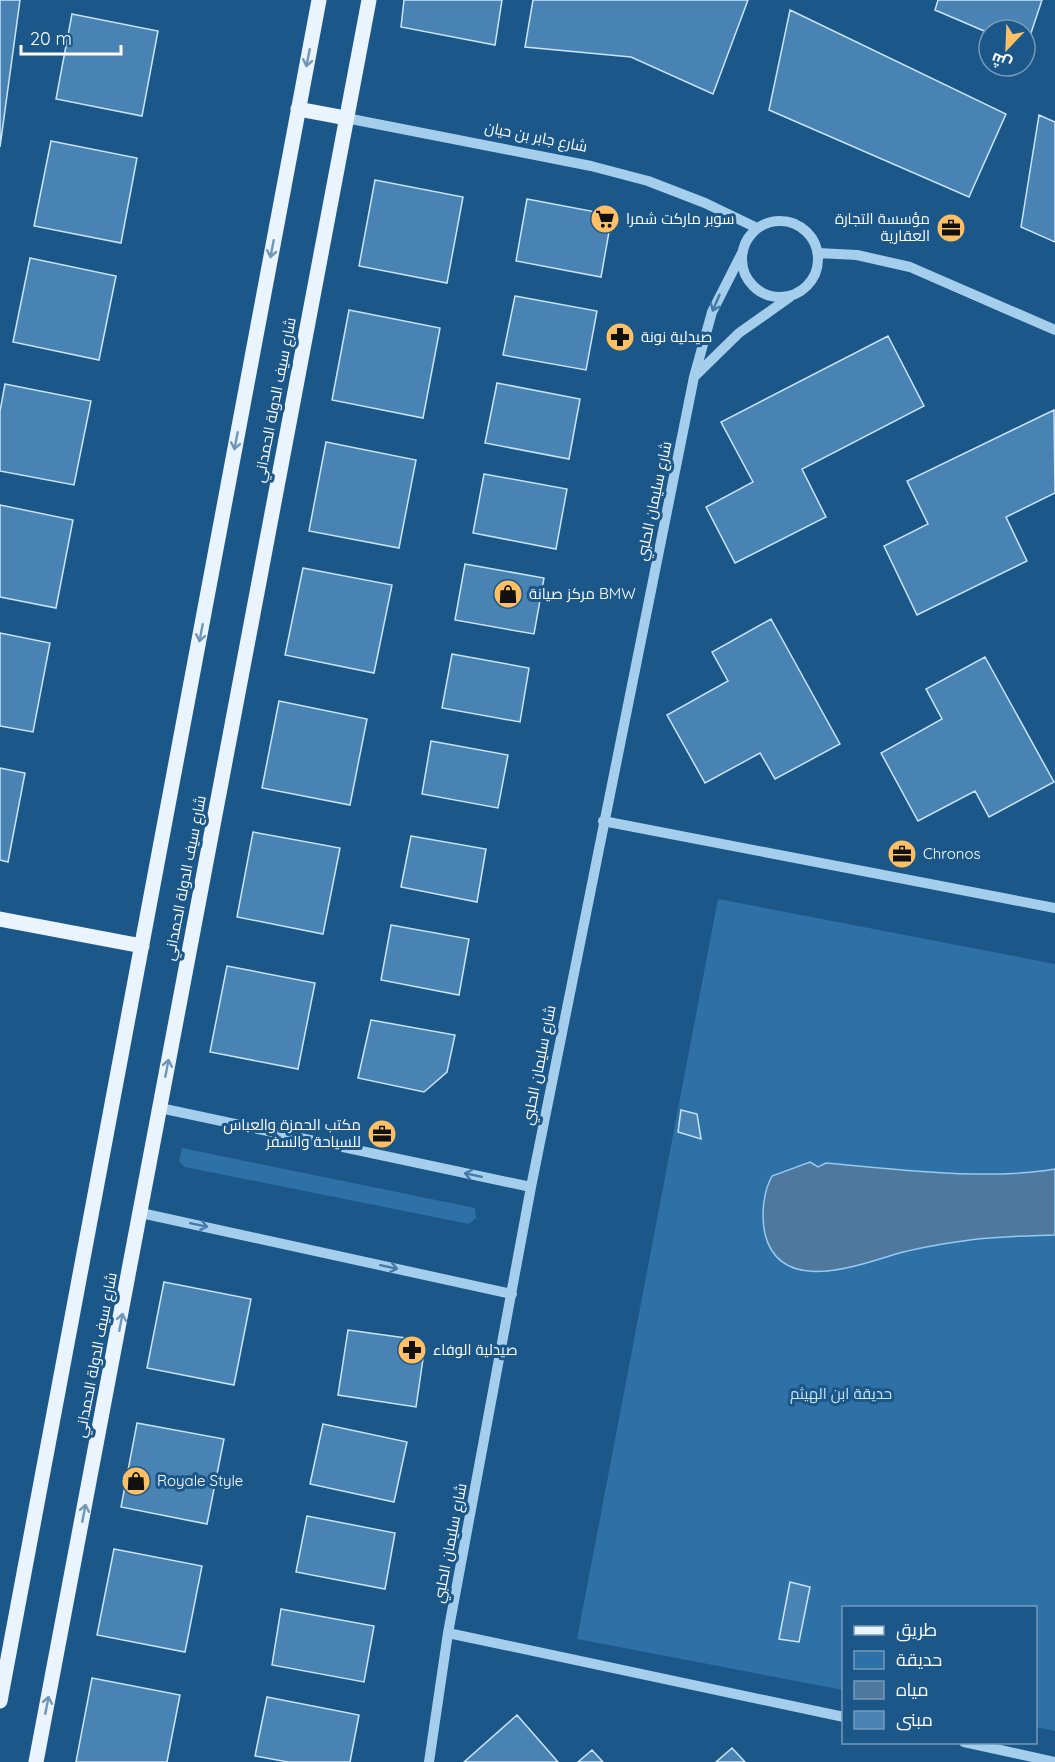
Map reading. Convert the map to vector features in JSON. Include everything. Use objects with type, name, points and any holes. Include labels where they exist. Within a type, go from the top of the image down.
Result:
[{"type":"main road","name":"شارع سيف الدولة الحمداني","points":[[0,1701],[319,0]]},
{"type":"main road","name":"شارع سيف الدولة الحمداني","points":[[36,1762],[369,0]]},
{"type":"main road","name":"شارع جابر بن حيان","points":[[298,109],[346,118]]},
{"type":"main road","points":[[0,919],[142,946]]},
{"type":"street","name":"شارع جابر بن حيان","points":[[346,118],[591,166],[648,181],[705,203],[757,228]]},
{"type":"street","points":[[694,377],[739,333],[801,292],[816,275],[818,253],[806,231],[795,224],[782,221],[769,222],[757,228],[748,238],[742,251],[742,264],[754,288],[771,296],[791,297]]},
{"type":"street","name":"شارع سليمان الحلبي","points":[[429,1762],[448,1634],[531,1187],[694,377],[712,312],[742,251]]},
{"type":"street","points":[[818,253],[856,255],[910,267],[1055,330]]},
{"type":"street","points":[[603,821],[1055,908]]},
{"type":"street","points":[[160,1108],[531,1187]]},
{"type":"street","points":[[141,1213],[512,1294]]},
{"type":"street","points":[[448,1634],[842,1717]]},
{"type":"street","points":[[969,1744],[1055,1762]]},
{"type":"green space","name":"حديقة ابن الهيثم","points":[[718,899],[1055,964],[1055,1731],[1037,1727],[1037,1606],[842,1606],[842,1690],[577,1639]]},
{"type":"green space","points":[[182,1148],[475,1208],[476,1218],[469,1224],[185,1167],[179,1161]]},
{"type":"water","points":[[810,1162],[818,1167],[826,1163],[970,1174],[1055,1169],[1055,1235],[974,1239],[912,1250],[841,1269],[802,1270],[786,1265],[773,1253],[765,1234],[763,1212],[772,1176]]},
{"type":"building","points":[[0,0],[20,0],[0,147]]},
{"type":"building","points":[[404,0],[502,0],[495,45],[401,27]]},
{"type":"building","points":[[533,0],[748,0],[713,94],[631,57],[525,47]]},
{"type":"building","points":[[938,0],[1042,0],[1036,18],[977,18],[977,28],[935,10]]},
{"type":"building","points":[[790,10],[1006,114],[969,197],[769,110]]},
{"type":"building","points":[[72,14],[158,31],[142,116],[56,99]]},
{"type":"building","points":[[1039,115],[1055,122],[1055,242],[1021,227]]},
{"type":"building","points":[[51,141],[137,158],[121,243],[34,226]]},
{"type":"building","points":[[375,180],[463,197],[447,283],[359,266]]},
{"type":"building","points":[[527,199],[612,215],[601,277],[516,261]]},
{"type":"building","points":[[30,258],[116,276],[99,360],[13,342]]},
{"type":"building","points":[[515,296],[597,311],[586,370],[503,355]]},
{"type":"building","points":[[349,310],[440,328],[423,418],[332,400]]},
{"type":"building","points":[[888,336],[924,406],[802,469],[826,517],[735,563],[706,507],[753,482],[721,422]]},
{"type":"building","points":[[497,383],[580,399],[569,459],[485,443]]},
{"type":"building","points":[[5,384],[91,401],[74,485],[0,471],[0,411]]},
{"type":"building","points":[[1054,410],[1055,493],[1006,517],[1027,561],[917,615],[884,546],[928,524],[907,481]]},
{"type":"building","points":[[326,442],[416,460],[399,548],[309,531]]},
{"type":"building","points":[[484,474],[567,489],[556,549],[473,533]]},
{"type":"building","points":[[0,505],[73,520],[56,608],[0,597]]},
{"type":"building","points":[[465,564],[544,578],[534,634],[455,620]]},
{"type":"building","points":[[303,568],[392,585],[374,673],[285,655]]},
{"type":"building","points":[[771,619],[840,744],[775,779],[760,753],[705,783],[667,715],[728,681],[712,652]]},
{"type":"building","points":[[0,633],[50,643],[33,732],[0,726]]},
{"type":"building","points":[[452,654],[529,668],[520,722],[442,708]]},
{"type":"building","points":[[985,657],[1054,782],[989,817],[975,791],[918,821],[881,753],[942,719],[926,689]]},
{"type":"building","points":[[279,701],[367,719],[350,805],[262,788]]},
{"type":"building","points":[[431,741],[508,755],[498,808],[422,794]]},
{"type":"building","points":[[0,768],[25,773],[8,862],[0,860]]},
{"type":"building","points":[[253,832],[340,848],[323,934],[237,917]]},
{"type":"building","points":[[411,836],[486,849],[477,902],[401,887]]},
{"type":"building","points":[[391,925],[469,939],[459,995],[381,980]]},
{"type":"building","points":[[227,966],[315,983],[298,1069],[210,1052]]},
{"type":"building","points":[[371,1020],[455,1035],[447,1072],[424,1092],[358,1078]]},
{"type":"building","points":[[681,1110],[697,1114],[701,1139],[678,1132]]},
{"type":"building","points":[[164,1282],[251,1299],[234,1385],[147,1368]]},
{"type":"building","points":[[348,1330],[413,1339],[424,1352],[416,1407],[338,1395]]},
{"type":"building","points":[[137,1423],[224,1439],[207,1524],[121,1507]]},
{"type":"building","points":[[323,1424],[407,1442],[394,1502],[310,1484]]},
{"type":"building","points":[[307,1516],[395,1533],[385,1589],[296,1572]]},
{"type":"building","points":[[114,1549],[202,1566],[185,1652],[97,1635]]},
{"type":"building","points":[[790,1582],[810,1587],[799,1642],[779,1639]]},
{"type":"building","points":[[281,1609],[374,1626],[364,1682],[272,1665]]},
{"type":"building","points":[[92,1678],[180,1695],[167,1762],[76,1762]]},
{"type":"building","points":[[267,1697],[359,1715],[350,1762],[288,1762],[255,1756]]},
{"type":"building","points":[[517,1715],[558,1762],[464,1762]]},
{"type":"building","points":[[732,1748],[745,1762],[716,1762]]},
{"type":"building","points":[[592,1750],[603,1762],[578,1762]]},
{"type":"place","name":"سوبر ماركت شمرا","points":[[605,219]]},
{"type":"place","name":"مؤسسة التجارة العقارية","points":[[951,228]]},
{"type":"place","name":"صيدلية نونة","points":[[620,337]]},
{"type":"place","name":"مركز صيانة BMW","points":[[508,594]]},
{"type":"place","name":"Chronos","points":[[902,854]]},
{"type":"place","name":"مكتب الحمزة والعباس للسياحة والسفر","points":[[382,1134]]},
{"type":"place","name":"صيدلية الوفاء","points":[[412,1350]]},
{"type":"place","name":"Royale Style","points":[[136,1481]]}]
